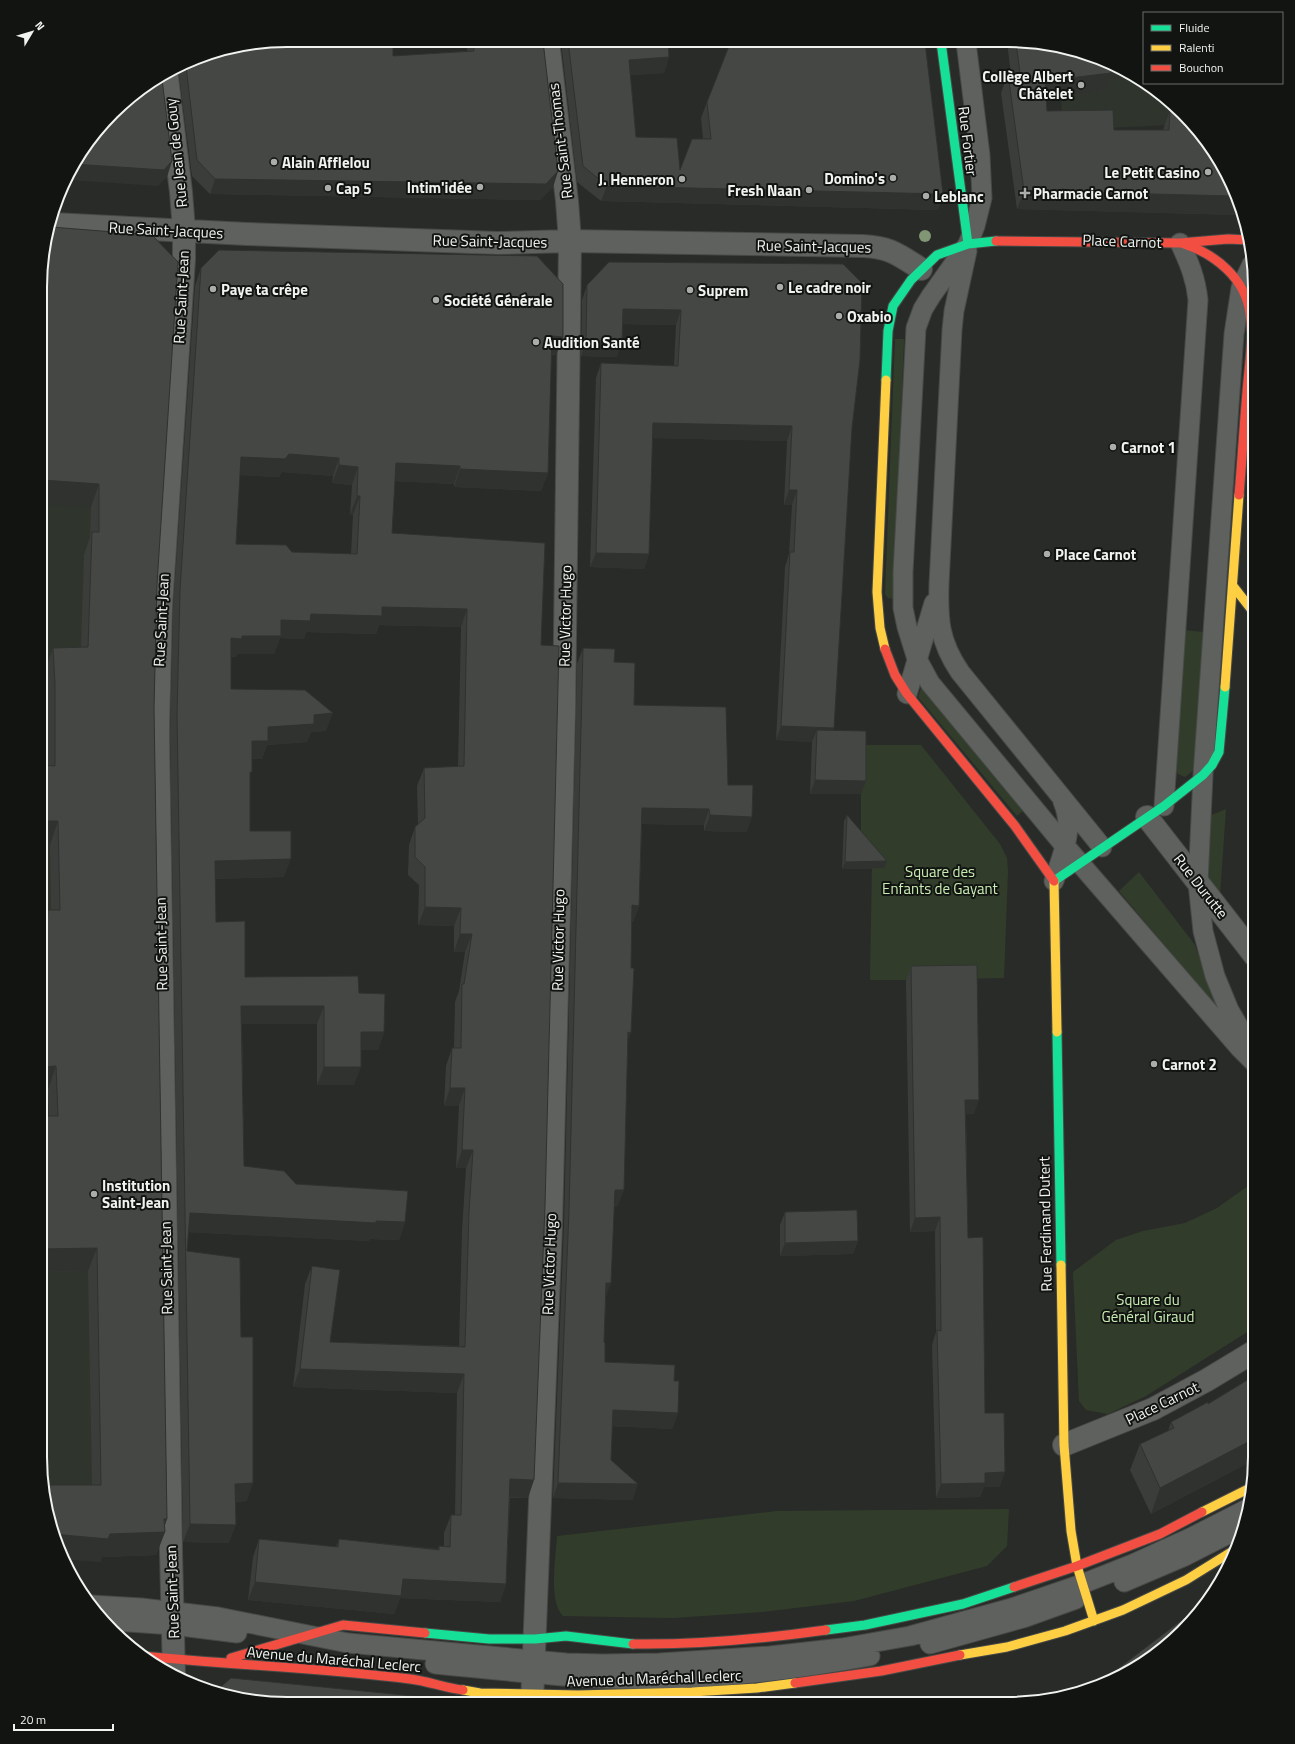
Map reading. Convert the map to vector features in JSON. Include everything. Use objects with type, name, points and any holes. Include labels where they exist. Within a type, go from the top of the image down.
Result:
[{"type":"street","name":"Rue Saint-Thomas","points":[[549,47],[567,201],[570,241]]},
{"type":"street","name":"Rue Fortier","points":[[942,47],[968,244]]},
{"type":"street","name":"Rue Jean de Gouy","points":[[167,79],[184,230]]},
{"type":"street","name":"Rue Saint-Jacques","points":[[55,224],[498,243],[570,241],[880,247],[891,251],[921,269]]},
{"type":"street","name":"Rue Saint-Jean","points":[[174,1667],[158,732],[161,608],[184,259],[184,230]]},
{"type":"street","name":"Place Carnot","points":[[1243,240],[1228,239],[1180,243],[990,240],[968,244],[937,255],[911,280],[892,306],[888,331],[877,592],[879,621],[884,648],[895,675],[907,694],[1017,828],[1054,881],[1155,811],[1203,775],[1212,765],[1219,752],[1222,733],[1234,586],[1248,378]]},
{"type":"street","name":"Rue Victor Hugo","points":[[533,1674],[551,1225],[564,715],[570,241]]},
{"type":"street","name":"Place Carnot","points":[[1180,243],[1192,246],[1211,256],[1226,269],[1241,288],[1248,305]]},
{"type":"street","points":[[1234,586],[1248,605]]},
{"type":"street","name":"Rue Durutte","points":[[1155,811],[1198,883],[1248,947]]},
{"type":"street","name":"Rue Ferdinand Dutert","points":[[1054,881],[1064,1445],[1068,1509],[1077,1566]]},
{"type":"street","name":"Place Carnot","points":[[1064,1445],[1154,1409],[1207,1380],[1248,1355]]},
{"type":"street","name":"Avenue du Maréchal Leclerc","points":[[174,1667],[210,1663],[312,1669],[411,1679],[454,1689],[480,1693],[533,1674],[566,1636],[632,1644],[680,1645],[716,1643],[865,1625],[933,1612],[1000,1593],[1077,1566],[1160,1534],[1246,1490]]},
{"type":"street","name":"Avenue du Maréchal Leclerc","points":[[533,1674],[578,1695],[692,1692],[757,1688],[826,1680],[881,1671],[1007,1647],[1060,1633],[1123,1610],[1172,1588],[1227,1554]]},
{"type":"street","points":[[1077,1566],[1094,1621]]},
{"type":"street","name":"Avenue du Maréchal Leclerc","points":[[210,1663],[308,1635]]},
{"type":"lane","points":[[967,47],[980,155],[982,198],[968,244],[954,311],[952,330],[939,584],[939,626],[949,655],[964,677],[1060,793],[1102,847]]},
{"type":"lane","name":"Place Carnot","points":[[1155,811],[1198,300],[1194,273],[1180,243]]},
{"type":"lane","points":[[968,244],[931,296],[923,310],[916,328],[902,593],[907,627],[917,659],[930,683],[942,700],[1065,846],[1248,1056]]},
{"type":"lane","points":[[1247,274],[1241,288],[1234,334],[1203,775],[1198,883],[1200,916],[1215,976],[1229,1010],[1248,1042]]},
{"type":"lane","points":[[907,694],[939,584]]},
{"type":"lane","points":[[1054,881],[1065,846],[1069,822],[1066,808],[1060,793]]},
{"type":"lane","points":[[1084,1590],[1135,1563],[1190,1538],[1241,1512]]},
{"type":"lane","points":[[100,1606],[173,1618],[236,1633],[334,1653],[533,1674],[588,1664],[667,1662],[770,1656],[842,1648],[910,1636],[1012,1608],[1129,1580],[1185,1556],[1236,1530]]},
{"type":"lane","points":[[111,1620],[218,1616],[348,1643],[533,1674]]},
{"type":"shaded area","name":"Collège Albert Châtelet","points":[[1008,47],[1039,49],[1055,52],[1070,55],[1100,65],[1128,79],[1154,97],[1178,117],[1184,124],[1106,128],[1063,128],[1060,87],[1013,92]]},
{"type":"shaded area","name":"Institution Saint-Jean","points":[[47,402],[149,404],[143,931],[156,1555],[101,1557],[100,1562],[70,1560],[65,1549],[55,1519],[49,1488],[47,1457]]},
{"type":"green space","points":[[895,339],[904,339],[894,599],[888,598],[885,594]]},
{"type":"green space","points":[[1184,630],[1204,632],[1194,770],[1185,777],[1178,774],[1175,769]]},
{"type":"green space","points":[[921,688],[1023,811],[1017,816],[918,697]]},
{"type":"green space","name":"Square des Enfants de Gayant","points":[[861,745],[921,745],[1000,844],[1007,858],[1008,872],[1004,978],[870,980],[872,859],[861,856]]},
{"type":"green space","points":[[1226,809],[1220,895],[1206,877],[1209,816]]},
{"type":"green space","points":[[1139,872],[1195,945],[1212,993],[1223,1014],[1119,891]]},
{"type":"green space","name":"Square du Général Giraud","points":[[1248,1186],[1248,1331],[1146,1396],[1108,1414],[1086,1410],[1079,1401],[1073,1272],[1116,1240],[1143,1231],[1185,1223],[1217,1208]]},
{"type":"green space","points":[[1009,1509],[1007,1546],[987,1566],[854,1601],[762,1612],[673,1618],[563,1616],[558,1609],[554,1590],[557,1536],[777,1511]]},
{"type":"building","points":[[287,47],[393,47],[393,56],[474,51],[474,47],[544,47],[558,171],[546,184],[215,179],[197,160],[186,69],[225,55],[256,49]]},
{"type":"building","points":[[569,47],[668,47],[669,57],[629,60],[636,137],[677,138],[680,170],[692,139],[711,139],[707,102],[729,47],[926,47],[943,194],[607,186],[583,166]]},
{"type":"building","points":[[1017,48],[1039,49],[1070,55],[1100,65],[1111,70],[1111,73],[1045,81],[1047,111],[1113,110],[1114,130],[1169,130],[1170,110],[1178,117],[1208,154],[1230,196],[1024,191],[1008,74],[1020,73]]},
{"type":"building","points":[[162,82],[172,161],[164,170],[81,164],[87,154],[117,117]]},
{"type":"building","name":"Institution Saint-Jean","points":[[55,227],[152,235],[178,262],[157,584],[154,708],[167,1519],[164,1519],[165,1532],[110,1534],[108,1539],[60,1535],[55,1519],[49,1485],[101,1485],[97,1248],[47,1249],[47,1116],[58,1116],[56,1066],[47,1067],[48,910],[60,910],[58,821],[47,821],[47,765],[55,766],[55,684],[53,648],[88,647],[92,532],[99,532],[99,484],[47,480],[47,287],[49,256]]},
{"type":"building","points":[[219,250],[537,256],[563,284],[563,337],[552,336],[548,473],[460,469],[460,466],[396,463],[392,533],[545,543],[541,645],[559,646],[545,1206],[534,1480],[510,1479],[506,1584],[403,1579],[401,1596],[255,1582],[259,1539],[338,1547],[339,1539],[439,1550],[439,1546],[450,1547],[451,1515],[461,1515],[464,1374],[300,1369],[312,1266],[340,1270],[330,1342],[465,1347],[469,1212],[473,1150],[462,1150],[465,1088],[450,1088],[452,1048],[461,1048],[462,984],[464,984],[472,934],[460,934],[461,908],[425,907],[425,867],[415,857],[415,827],[425,818],[424,768],[464,766],[467,609],[382,607],[382,616],[311,614],[310,621],[281,620],[281,636],[242,636],[242,639],[231,638],[231,689],[305,690],[333,713],[314,715],[314,724],[268,727],[268,741],[252,741],[252,772],[250,772],[250,831],[291,831],[291,859],[215,861],[216,922],[245,921],[245,977],[358,976],[359,993],[385,994],[384,1032],[361,1032],[361,1067],[324,1067],[324,1006],[241,1006],[244,1166],[284,1171],[296,1184],[408,1191],[405,1222],[376,1221],[376,1223],[190,1213],[187,1251],[240,1258],[241,1337],[253,1337],[253,1483],[235,1484],[236,1525],[190,1524],[177,714],[180,590],[201,268]],"holes":[[[289,454],[339,458],[339,465],[358,467],[357,496],[360,496],[357,554],[292,552],[286,545],[236,544],[241,457],[285,459]]]},
{"type":"building","points":[[609,262],[843,264],[862,283],[860,360],[852,428],[834,728],[781,726],[790,552],[794,552],[797,490],[789,490],[792,426],[653,423],[649,554],[596,553],[601,363],[678,366],[681,310],[623,309],[622,343],[586,341],[587,285]]},
{"type":"building","points":[[583,648],[615,649],[614,662],[635,663],[634,705],[726,707],[728,785],[753,785],[752,817],[710,815],[709,809],[642,808],[639,906],[632,905],[631,968],[634,968],[631,1033],[628,1032],[624,1190],[615,1190],[611,1283],[606,1283],[604,1342],[605,1362],[675,1365],[674,1381],[679,1381],[678,1413],[613,1410],[611,1460],[638,1484],[558,1483],[569,1210]]},
{"type":"building","points":[[817,730],[866,731],[866,781],[815,780]]},
{"type":"building","points":[[847,815],[887,861],[845,862]]},
{"type":"building","points":[[977,965],[979,1100],[965,1100],[968,1238],[983,1237],[985,1413],[1004,1413],[1005,1472],[985,1473],[985,1483],[941,1484],[937,1330],[941,1331],[940,1217],[915,1218],[911,966]]},
{"type":"building","points":[[857,1210],[858,1241],[785,1243],[785,1212]]},
{"type":"building","points":[[1248,1380],[1248,1442],[1160,1488],[1140,1444],[1174,1428],[1171,1422],[1208,1402],[1208,1404]]},
{"type":"building","points":[[1187,1616],[1178,1627],[1141,1657],[1115,1671]]},
{"type":"building","points":[[231,1678],[424,1697],[287,1697],[256,1695],[220,1687]]},
{"type":"traffic: fast","points":[[942,47],[968,244]]},
{"type":"traffic: fast","points":[[886,380],[888,331],[893,306],[911,280],[937,255],[968,244],[996,241]]},
{"type":"traffic: fast","points":[[1054,881],[1164,806],[1203,775],[1212,765],[1219,752],[1225,687]]},
{"type":"traffic: fast","points":[[1057,1032],[1061,1265]]},
{"type":"traffic: fast","points":[[826,1630],[865,1625],[963,1604],[1014,1587]]},
{"type":"traffic: fast","points":[[425,1633],[489,1639],[535,1639],[566,1636],[633,1644]]},
{"type":"traffic: slow","points":[[885,649],[880,628],[877,592],[886,380]]},
{"type":"traffic: slow","points":[[1225,687],[1239,495]]},
{"type":"traffic: slow","points":[[1233,586],[1248,605]]},
{"type":"traffic: slow","points":[[1054,881],[1057,1032]]},
{"type":"traffic: slow","points":[[1061,1265],[1064,1445],[1071,1531],[1077,1566],[1094,1621]]},
{"type":"traffic: slow","points":[[1202,1512],[1246,1490]]},
{"type":"traffic: slow","points":[[960,1655],[1007,1647],[1065,1631],[1123,1610],[1186,1580],[1227,1554]]},
{"type":"traffic: slow","points":[[463,1690],[480,1693],[578,1695],[692,1692],[757,1688],[795,1683]]},
{"type":"traffic: jam","points":[[996,241],[1180,243],[1228,239],[1243,240]]},
{"type":"traffic: jam","points":[[1184,244],[1207,254],[1227,269],[1242,289],[1248,304]]},
{"type":"traffic: jam","points":[[1239,495],[1248,384]]},
{"type":"traffic: jam","points":[[885,649],[895,675],[907,694],[1015,826],[1054,881]]},
{"type":"traffic: jam","points":[[1014,1587],[1077,1566],[1160,1534],[1202,1512]]},
{"type":"traffic: jam","points":[[231,1658],[343,1625],[425,1633]]},
{"type":"traffic: jam","points":[[633,1644],[682,1644],[730,1641],[826,1630]]},
{"type":"traffic: jam","points":[[795,1683],[881,1671],[960,1655]]},
{"type":"traffic: jam","points":[[154,1657],[377,1675],[417,1680],[463,1690]]},
{"type":"place","name":"Collège Albert Châtelet","points":[[1081,85]]},
{"type":"place","name":"Alain Afflelou","points":[[274,162]]},
{"type":"place","name":"Le Petit Casino","points":[[1208,172]]},
{"type":"place","name":"Domino's","points":[[893,178]]},
{"type":"place","name":"J. Henneron","points":[[682,179]]},
{"type":"place","name":"Intim'idée","points":[[480,187]]},
{"type":"place","name":"Cap 5","points":[[328,188]]},
{"type":"place","name":"Fresh Naan","points":[[809,190]]},
{"type":"place","name":"Pharmacie Carnot","points":[[1025,193]]},
{"type":"place","name":"Leblanc","points":[[926,196]]},
{"type":"place","name":"Le cadre noir","points":[[780,287]]},
{"type":"place","name":"Paye ta crêpe","points":[[213,289]]},
{"type":"place","name":"Suprem","points":[[690,290]]},
{"type":"place","name":"Société Générale","points":[[436,300]]},
{"type":"place","name":"Oxabio","points":[[839,316]]},
{"type":"place","name":"Audition Santé","points":[[536,342]]},
{"type":"place","name":"Carnot 1","points":[[1113,447]]},
{"type":"place","name":"Place Carnot","points":[[1047,554]]},
{"type":"place","name":"Carnot 2","points":[[1154,1064]]},
{"type":"place","name":"Institution Saint-Jean","points":[[94,1194]]}]
